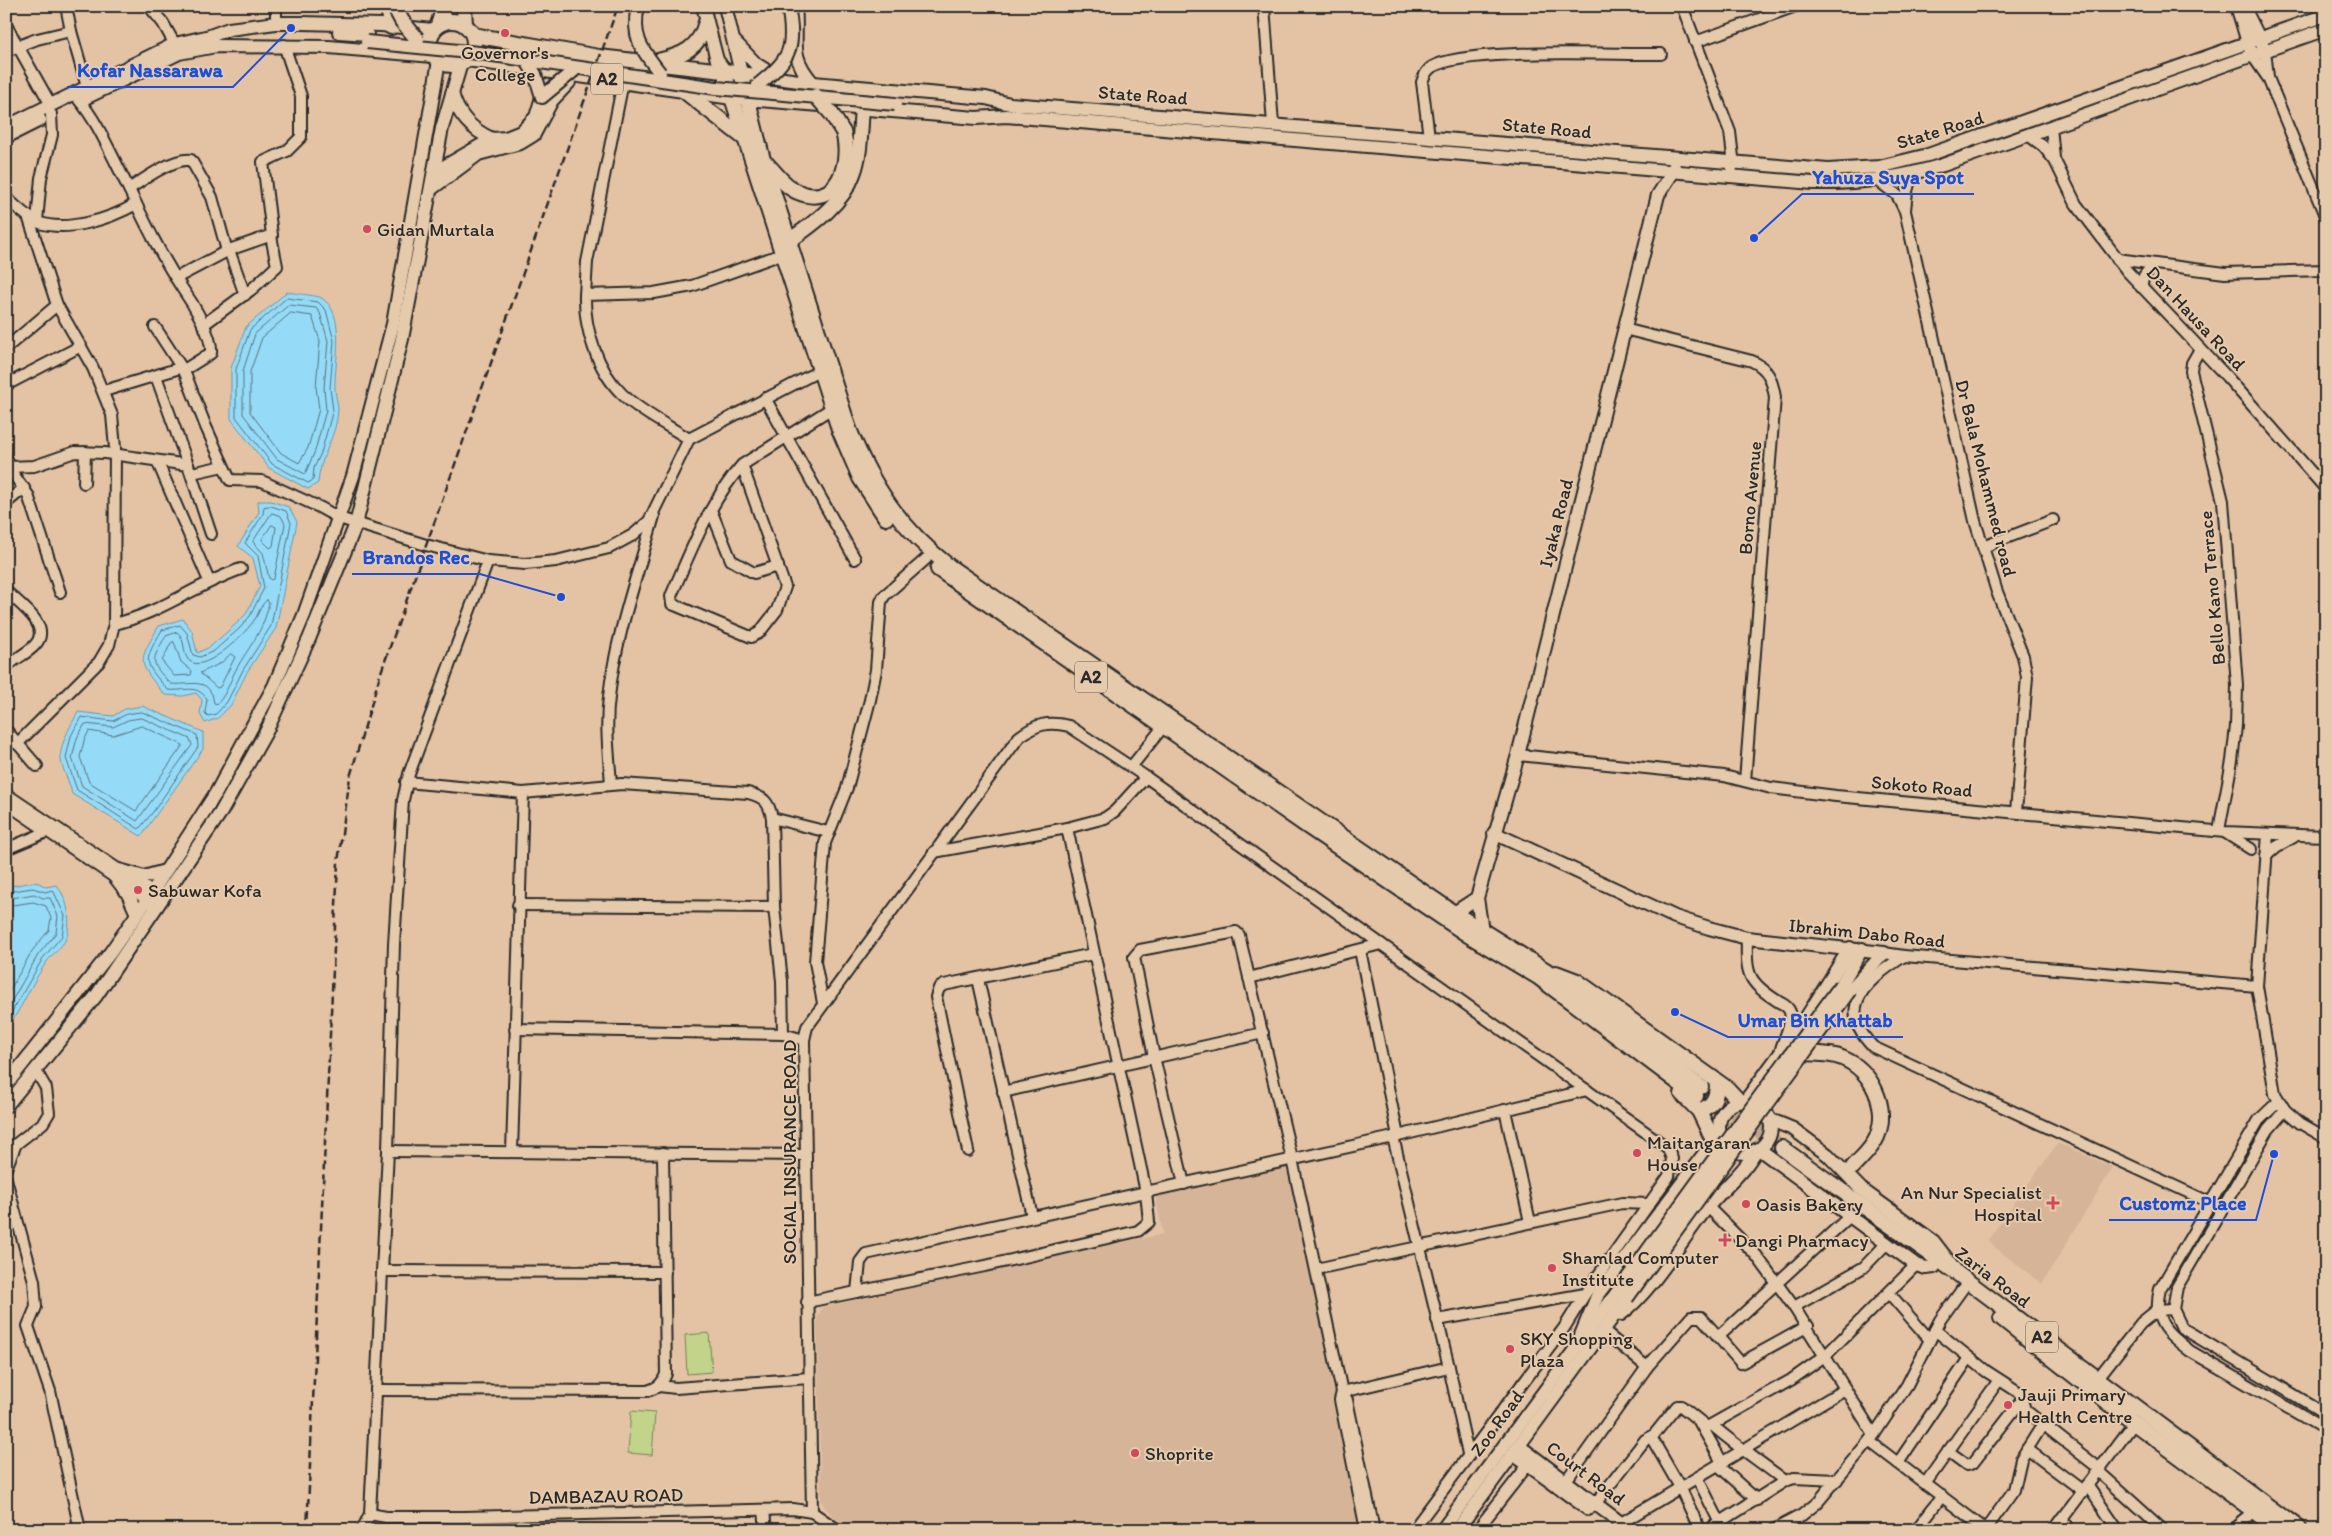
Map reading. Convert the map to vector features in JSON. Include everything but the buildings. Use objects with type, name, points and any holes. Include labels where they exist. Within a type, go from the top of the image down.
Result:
[{"type":"highway","points":[[388,6],[390,26]]},
{"type":"highway","points":[[394,6],[417,39]]},
{"type":"highway","points":[[464,6],[469,30],[475,44],[473,52],[464,61]]},
{"type":"highway","points":[[436,59],[430,48],[430,38],[439,16]]},
{"type":"highway","name":"A2","points":[[439,16],[452,20],[469,30],[590,56],[741,73],[763,160],[827,365],[859,452],[886,502],[924,546],[950,567],[1482,931],[1543,974],[1698,1091]]},
{"type":"highway","points":[[647,63],[686,53],[696,42],[706,22]]},
{"type":"highway","name":"A2","points":[[436,59],[450,65],[464,61],[579,71],[623,82],[746,98]]},
{"type":"highway","points":[[432,187],[478,153],[526,139],[539,127],[557,92],[579,71]]},
{"type":"highway","name":"A2","points":[[724,71],[730,97],[848,454],[874,501],[908,544],[962,588],[1468,935],[1543,974]]},
{"type":"highway","points":[[763,160],[790,188],[797,192],[820,194],[837,184],[844,169],[846,149],[843,132],[814,89]]},
{"type":"highway","points":[[684,90],[744,138]]},
{"type":"highway","points":[[789,241],[828,211],[846,188],[853,174],[859,151],[862,108]]},
{"type":"highway","points":[[1543,974],[1577,981],[1742,1100]]},
{"type":"highway","points":[[1543,974],[1553,997],[1570,1012],[1676,1089],[1699,1111],[1716,1138]]},
{"type":"highway","points":[[1804,1053],[1842,1058],[1862,1070],[1874,1086],[1882,1113],[1877,1137],[1868,1152],[1853,1167]]},
{"type":"highway","points":[[1699,1111],[1713,1102],[1717,1094],[1717,1082]]},
{"type":"highway","name":"Zaria Road","points":[[2279,1530],[2134,1423],[1963,1288],[1779,1151],[1823,1178],[1958,1274],[2300,1530]]},
{"type":"highway","points":[[1823,1178],[1837,1174]]},
{"type":"main road","points":[[638,6],[635,21],[636,32],[644,52],[660,73]]},
{"type":"main road","points":[[703,6],[717,60],[724,71]]},
{"type":"main road","points":[[711,6],[724,71]]},
{"type":"main road","points":[[725,6],[741,73]]},
{"type":"main road","points":[[758,85],[777,70],[788,54],[791,30],[788,6]]},
{"type":"main road","points":[[795,6],[796,57],[801,70],[814,89]]},
{"type":"main road","points":[[2237,6],[2249,49]]},
{"type":"main road","points":[[2243,6],[2263,44]]},
{"type":"main road","name":"State Road","points":[[741,73],[784,79],[814,89],[986,98],[1010,104],[1828,170],[1902,163],[1952,148],[2249,49],[2326,15]]},
{"type":"main road","points":[[213,41],[229,29],[276,23],[390,26],[439,16]]},
{"type":"main road","name":"State Road","points":[[2263,44],[2326,29]]},
{"type":"main road","points":[[367,38],[526,60],[579,71],[708,87],[814,89],[1006,116]]},
{"type":"main road","points":[[6,137],[87,87],[177,49],[213,41],[262,39],[417,39],[758,85],[895,100],[1010,104]]},
{"type":"main road","points":[[733,40],[756,64],[784,79]]},
{"type":"main road","points":[[6,1085],[110,953],[137,914],[155,900],[165,871],[216,793],[282,683],[353,476],[393,324],[436,59],[284,45],[213,41]]},
{"type":"main road","points":[[6,127],[79,100],[177,49]]},
{"type":"main road","name":"State Road","points":[[746,98],[976,118],[1006,116],[1673,172],[1827,183],[1877,180],[1912,174],[2051,127],[2249,49]]},
{"type":"main road","points":[[435,172],[492,139],[513,136],[529,127],[536,117],[542,96],[534,74],[526,60]]},
{"type":"main road","points":[[6,1106],[96,996],[155,900],[201,842],[232,794],[356,524],[402,339],[442,128],[464,61]]},
{"type":"main road","points":[[542,96],[579,71]]},
{"type":"main road","points":[[452,93],[457,106],[471,126],[492,139]]},
{"type":"main road","points":[[1658,157],[1655,170],[1658,196]]},
{"type":"main road","name":"Iyaka Road","points":[[1478,898],[1494,833],[1518,755],[1658,196],[1673,172],[1675,158]]},
{"type":"main road","name":"Ibrahim Dabo Road","points":[[1494,833],[1675,917],[1747,938],[1884,953]]},
{"type":"main road","points":[[190,834],[201,842]]},
{"type":"main road","points":[[117,873],[144,877],[165,871]]},
{"type":"main road","points":[[117,873],[137,914]]},
{"type":"main road","points":[[1454,913],[1478,898],[1482,931]]},
{"type":"main road","points":[[1622,1295],[1804,1053],[1846,987],[1856,949]]},
{"type":"main road","points":[[1576,1347],[1598,1294],[1716,1138],[1722,1113],[1729,1105],[1742,1100],[1779,1055],[1833,978],[1856,949]]},
{"type":"main road","points":[[1622,1295],[1846,987],[1884,953]]},
{"type":"main road","points":[[1606,1327],[1637,1299],[1708,1207],[1768,1139],[1772,1126],[1771,1120],[1759,1104],[1742,1100]]},
{"type":"main road","points":[[1771,1120],[1794,1129],[1828,1155],[1861,1189],[1933,1241],[1958,1274]]},
{"type":"main road","points":[[1716,1138],[1738,1152],[1758,1150],[1916,1264],[1926,1268],[1934,1267]]},
{"type":"main road","name":"Zoo Road","points":[[1464,1528],[1516,1450],[1606,1327],[1622,1295]]},
{"type":"main road","name":"Zoo Road","points":[[1442,1530],[1576,1347],[1622,1295]]},
{"type":"main road","name":"Court Road","points":[[1516,1450],[1528,1465],[1623,1528]]},
{"type":"main road","name":"Court Road","points":[[1516,1450],[1565,1482],[1623,1528]]},
{"type":"street","points":[[66,6],[87,87]]},
{"type":"street","points":[[149,6],[163,23],[177,49]]},
{"type":"street","points":[[276,6],[276,23]]},
{"type":"street","points":[[1264,6],[1273,124]]},
{"type":"street","points":[[1682,6],[1730,132],[1732,162],[1730,176]]},
{"type":"street","points":[[1695,42],[1796,6]]},
{"type":"street","points":[[6,25],[51,110],[52,135],[32,219],[58,305],[104,391],[114,424],[114,624],[109,645],[99,662],[18,744]]},
{"type":"street","points":[[6,51],[71,31]]},
{"type":"street","points":[[2263,44],[2268,78]]},
{"type":"street","points":[[203,325],[245,295],[278,265],[271,236],[263,162],[291,149],[301,137],[301,96],[284,45]]},
{"type":"street","points":[[2249,49],[2268,78],[2326,218]]},
{"type":"street","points":[[1429,137],[1422,82],[1431,67],[1473,57],[1504,55],[1660,54]]},
{"type":"street","points":[[623,82],[587,262],[584,311],[600,363],[610,379],[632,403],[689,439]]},
{"type":"street","points":[[79,100],[96,122],[154,243],[203,325],[211,346],[211,353],[182,369],[104,391]]},
{"type":"street","name":"Dan Hausa Road","points":[[2051,127],[2055,161]]},
{"type":"street","name":"Dan Hausa Road","points":[[2028,135],[2043,146],[2055,161],[2076,204],[2117,259],[2141,287],[2200,348],[2326,489]]},
{"type":"street","points":[[129,189],[160,169],[185,160],[191,160],[212,197],[228,251],[245,295]]},
{"type":"street","points":[[1905,210],[1907,191],[1912,174]]},
{"type":"street","points":[[1877,180],[1897,196],[1905,210]]},
{"type":"street","points":[[6,198],[32,219],[50,225],[96,222],[136,204]]},
{"type":"street","name":"Dr Bala Mohammed road","points":[[1905,210],[1983,547],[1997,592],[2023,656],[2027,677],[2016,812]]},
{"type":"street","points":[[176,278],[228,251],[271,236]]},
{"type":"street","points":[[585,295],[654,293],[692,286],[782,254]]},
{"type":"street","points":[[2117,259],[2225,273],[2326,270]]},
{"type":"street","points":[[2141,287],[2144,276],[2153,264]]},
{"type":"street","points":[[6,348],[58,305]]},
{"type":"street","points":[[155,327],[182,369],[230,480],[262,481],[320,507],[339,518],[356,524],[488,560],[525,564],[556,562],[586,555],[608,548],[633,535],[649,521],[689,439],[819,371]]},
{"type":"street","name":"Borno Avenue","points":[[1624,328],[1752,361],[1764,367],[1772,379],[1775,398],[1745,781]]},
{"type":"street","points":[[6,385],[81,346]]},
{"type":"street","name":"Bello Kano Terrace","points":[[2200,348],[2192,363],[2191,370],[2223,501],[2237,685],[2236,726],[2222,831]]},
{"type":"street","points":[[156,376],[190,469],[211,534]]},
{"type":"street","points":[[765,398],[855,559]]},
{"type":"street","points":[[742,464],[784,587],[777,610],[754,636],[747,637],[672,604],[671,596],[696,538],[711,510],[742,464],[832,408]]},
{"type":"street","points":[[8,463],[34,466],[68,453],[85,452],[190,469],[223,466]]},
{"type":"street","points":[[84,484],[85,452]]},
{"type":"street","points":[[8,463],[24,488],[60,592]]},
{"type":"street","points":[[158,463],[209,581]]},
{"type":"street","points":[[6,503],[24,488]]},
{"type":"street","points":[[611,784],[607,719],[609,695],[634,586],[657,507]]},
{"type":"street","points":[[711,510],[734,563],[754,574],[778,566]]},
{"type":"street","points":[[1983,547],[2053,520]]},
{"type":"street","points":[[823,1003],[815,955],[828,832],[847,788],[870,700],[876,670],[881,602],[884,596],[926,559]]},
{"type":"street","points":[[362,1530],[370,1514],[388,1151],[394,944],[403,800],[406,782],[488,560]]},
{"type":"street","points":[[114,624],[148,613],[209,581],[241,569]]},
{"type":"street","points":[[6,591],[35,619],[40,630],[35,645],[6,667]]},
{"type":"street","name":"SOCIAL INSURANCE ROAD","points":[[812,1512],[805,1155],[804,1040],[807,1027],[1019,737],[1032,727],[1042,724],[1069,726],[1131,767]]},
{"type":"street","points":[[1163,727],[1131,767],[1668,1148],[1672,1159],[1669,1176],[1558,1335],[1413,1530]]},
{"type":"street","points":[[6,730],[37,766]]},
{"type":"street","name":"Sokoto Road","points":[[1518,755],[1724,776],[1771,788],[1836,796],[2222,831],[2326,836]]},
{"type":"street","points":[[934,852],[1067,828],[1105,818],[1115,811],[1146,777]]},
{"type":"street","points":[[406,782],[523,793],[611,784],[748,793],[765,800],[770,806],[772,818],[774,907],[782,981],[783,1034]]},
{"type":"street","points":[[512,1152],[518,905],[523,793]]},
{"type":"street","points":[[6,794],[155,900]]},
{"type":"street","points":[[6,803],[117,873]]},
{"type":"street","points":[[772,818],[828,832]]},
{"type":"street","points":[[807,1302],[985,1266],[1138,1231],[1149,1222],[1146,1192],[1067,828]]},
{"type":"street","points":[[6,849],[49,831]]},
{"type":"street","points":[[2222,831],[2251,849]]},
{"type":"street","points":[[2268,834],[2257,986],[2269,1066],[2278,1102],[2300,1123],[2326,1138]]},
{"type":"street","points":[[2266,856],[2276,847],[2296,836]]},
{"type":"street","points":[[518,905],[774,907]]},
{"type":"street","points":[[1184,1184],[1134,961],[1136,953],[1140,950],[1236,932],[1250,978],[1263,1033],[1342,1392],[1348,1400],[1374,1530]]},
{"type":"street","points":[[1747,938],[1748,975],[1758,988],[1788,1007],[1790,1013],[1790,1021],[1779,1055]]},
{"type":"street","points":[[1250,978],[1381,944]]},
{"type":"street","points":[[1360,950],[1396,1137],[1468,1454]]},
{"type":"street","name":"Ibrahim Dabo Road","points":[[1884,953],[2257,986]]},
{"type":"street","points":[[968,1151],[936,997],[937,991],[944,985],[1093,954]]},
{"type":"street","points":[[1904,956],[1880,972],[1859,997],[1856,1006],[1857,1023],[1866,1040],[1873,1047],[2222,1208]]},
{"type":"street","points":[[978,979],[1032,1216]]},
{"type":"street","points":[[515,1028],[783,1034],[804,1040]]},
{"type":"street","points":[[1003,1092],[1263,1033]]},
{"type":"street","points":[[6,1168],[16,1144],[43,1123],[49,1113],[46,1088],[36,1071]]},
{"type":"street","points":[[857,1292],[860,1262],[866,1254],[1396,1137],[1587,1090]]},
{"type":"street","points":[[2278,1102],[2259,1120],[2210,1202],[2160,1289],[2157,1310],[2162,1326],[2173,1338],[2190,1351],[2326,1430]]},
{"type":"street","points":[[1506,1110],[1530,1222]]},
{"type":"street","points":[[2285,1110],[2268,1130],[2177,1287],[2173,1309],[2182,1328],[2326,1414]]},
{"type":"street","points":[[388,1151],[805,1155]]},
{"type":"street","points":[[659,1386],[666,1374],[663,1153]]},
{"type":"street","points":[[6,1179],[34,1282],[36,1307],[28,1326],[50,1391],[80,1530]]},
{"type":"street","points":[[1316,1269],[1622,1203],[1649,1204]]},
{"type":"street","points":[[1708,1207],[1756,1255],[1794,1306],[1826,1355],[1871,1438],[1898,1463],[1986,1530],[2014,1490],[2021,1459],[2043,1424]]},
{"type":"street","points":[[1718,1338],[1849,1217]]},
{"type":"street","points":[[1794,1306],[1864,1267],[1887,1243]]},
{"type":"street","points":[[1595,1504],[1645,1440],[1651,1438],[1678,1406],[1707,1427],[1712,1426],[1792,1380],[1826,1355],[1890,1293],[1916,1264]]},
{"type":"street","points":[[382,1271],[665,1272]]},
{"type":"street","points":[[1773,1530],[1808,1510],[1837,1480],[1871,1438],[1895,1406],[1940,1320],[1963,1288]]},
{"type":"street","points":[[1890,1293],[1930,1340]]},
{"type":"street","points":[[1437,1320],[1585,1294]]},
{"type":"street","points":[[2097,1379],[2129,1336],[2157,1310],[2173,1309]]},
{"type":"street","points":[[1565,1482],[1648,1367],[1694,1316],[1701,1317],[1741,1363],[1808,1326]]},
{"type":"street","points":[[1606,1327],[1648,1367]]},
{"type":"street","points":[[1935,1330],[1969,1358],[2020,1393],[2025,1410],[2099,1470],[2164,1530]]},
{"type":"street","points":[[1898,1463],[1969,1358]]},
{"type":"street","points":[[1342,1392],[1449,1367]]},
{"type":"street","points":[[376,1390],[647,1391],[659,1386],[676,1388],[809,1378]]},
{"type":"street","points":[[1925,1484],[1999,1380]]},
{"type":"street","points":[[1623,1528],[1681,1489],[1845,1389]]},
{"type":"street","points":[[1342,1392],[1340,1400],[1366,1530]]},
{"type":"street","points":[[1948,1451],[1967,1465],[1973,1464],[2022,1400]]},
{"type":"street","points":[[1699,1422],[1721,1465],[1757,1500]]},
{"type":"street","points":[[2054,1530],[2134,1423]]},
{"type":"street","points":[[1712,1426],[1785,1481]]},
{"type":"street","points":[[1651,1438],[1681,1489],[1700,1530]]},
{"type":"street","points":[[2027,1449],[2085,1488],[2118,1530]]},
{"type":"street","points":[[1477,1530],[1528,1465]]},
{"type":"street","points":[[1708,1530],[1785,1481],[1794,1478],[1837,1480]]},
{"type":"street","points":[[1698,1479],[1720,1522]]},
{"type":"street","points":[[1916,1530],[1942,1496]]},
{"type":"street","name":"DAMBAZAU ROAD","points":[[370,1514],[386,1517],[464,1517],[793,1509],[812,1512],[838,1530]]},
{"type":"street","points":[[764,1510],[766,1530]]},
{"type":"street","points":[[2233,1530],[2255,1512]]},
{"type":"street","points":[[2062,1519],[2069,1530]]},
{"type":"shaded area","name":"An Nur Specialist Hospital","points":[[2058,1143],[2113,1167],[2042,1284],[1987,1241]]},
{"type":"shaded area","points":[[1287,1166],[1364,1530],[852,1530],[834,1519],[821,1501],[817,1318],[823,1307],[1163,1234],[1155,1194]]},
{"type":"green space","points":[[709,1333],[712,1372],[687,1374],[685,1335]]},
{"type":"green space","points":[[631,1411],[655,1413],[652,1455],[628,1453]]},
{"type":"water","points":[[287,292],[320,297],[329,304],[337,326],[335,387],[338,407],[337,420],[321,465],[318,483],[308,489],[269,468],[231,419],[231,368],[246,327]]},
{"type":"water","points":[[258,501],[271,501],[289,507],[297,522],[276,628],[247,672],[231,705],[218,718],[205,723],[200,714],[202,700],[196,693],[183,696],[165,695],[149,676],[143,662],[144,655],[159,626],[183,619],[192,631],[197,653],[210,647],[246,614],[260,586],[253,558],[238,546],[259,512]]},
{"type":"water","points":[[142,706],[203,732],[203,749],[141,836],[72,794],[61,755],[66,735],[78,712],[113,716],[125,709]]},
{"type":"water","points":[[33,882],[46,887],[56,885],[60,890],[68,909],[69,923],[67,936],[62,945],[42,968],[6,1030],[6,887]]},
{"type":"tunnel","points":[[1701,1087],[1782,1148]]},
{"type":"tunnel","points":[[1696,1096],[1734,1123]]},
{"type":"railway","points":[[307,1530],[338,862],[350,777],[380,675],[618,6]]},
{"type":"place","name":"Kofar Nassarawa","points":[[291,28]]},
{"type":"place","name":"Governor's College","points":[[505,33]]},
{"type":"place","name":"Gidan Murtala","points":[[367,229]]},
{"type":"place","name":"Yahuza Suya Spot","points":[[1754,238]]},
{"type":"place","name":"Brandos Rec","points":[[561,597]]},
{"type":"place","name":"Sabuwar Kofa","points":[[138,890]]},
{"type":"place","name":"Umar Bin Khattab","points":[[1675,1012]]},
{"type":"place","name":"Maitangaran House","points":[[1637,1153]]},
{"type":"place","name":"Customz Place","points":[[2274,1154]]},
{"type":"place","name":"An Nur Specialist Hospital","points":[[2053,1203]]},
{"type":"place","name":"Oasis Bakery","points":[[1746,1204]]},
{"type":"place","name":"Dangi Pharmacy","points":[[1725,1240]]},
{"type":"place","name":"Shamlad Computer Institute","points":[[1552,1268]]},
{"type":"place","name":"SKY Shopping Plaza","points":[[1510,1349]]},
{"type":"place","name":"Jauji Primary Health Centre","points":[[2008,1405]]},
{"type":"place","name":"Shoprite","points":[[1135,1453]]}]
